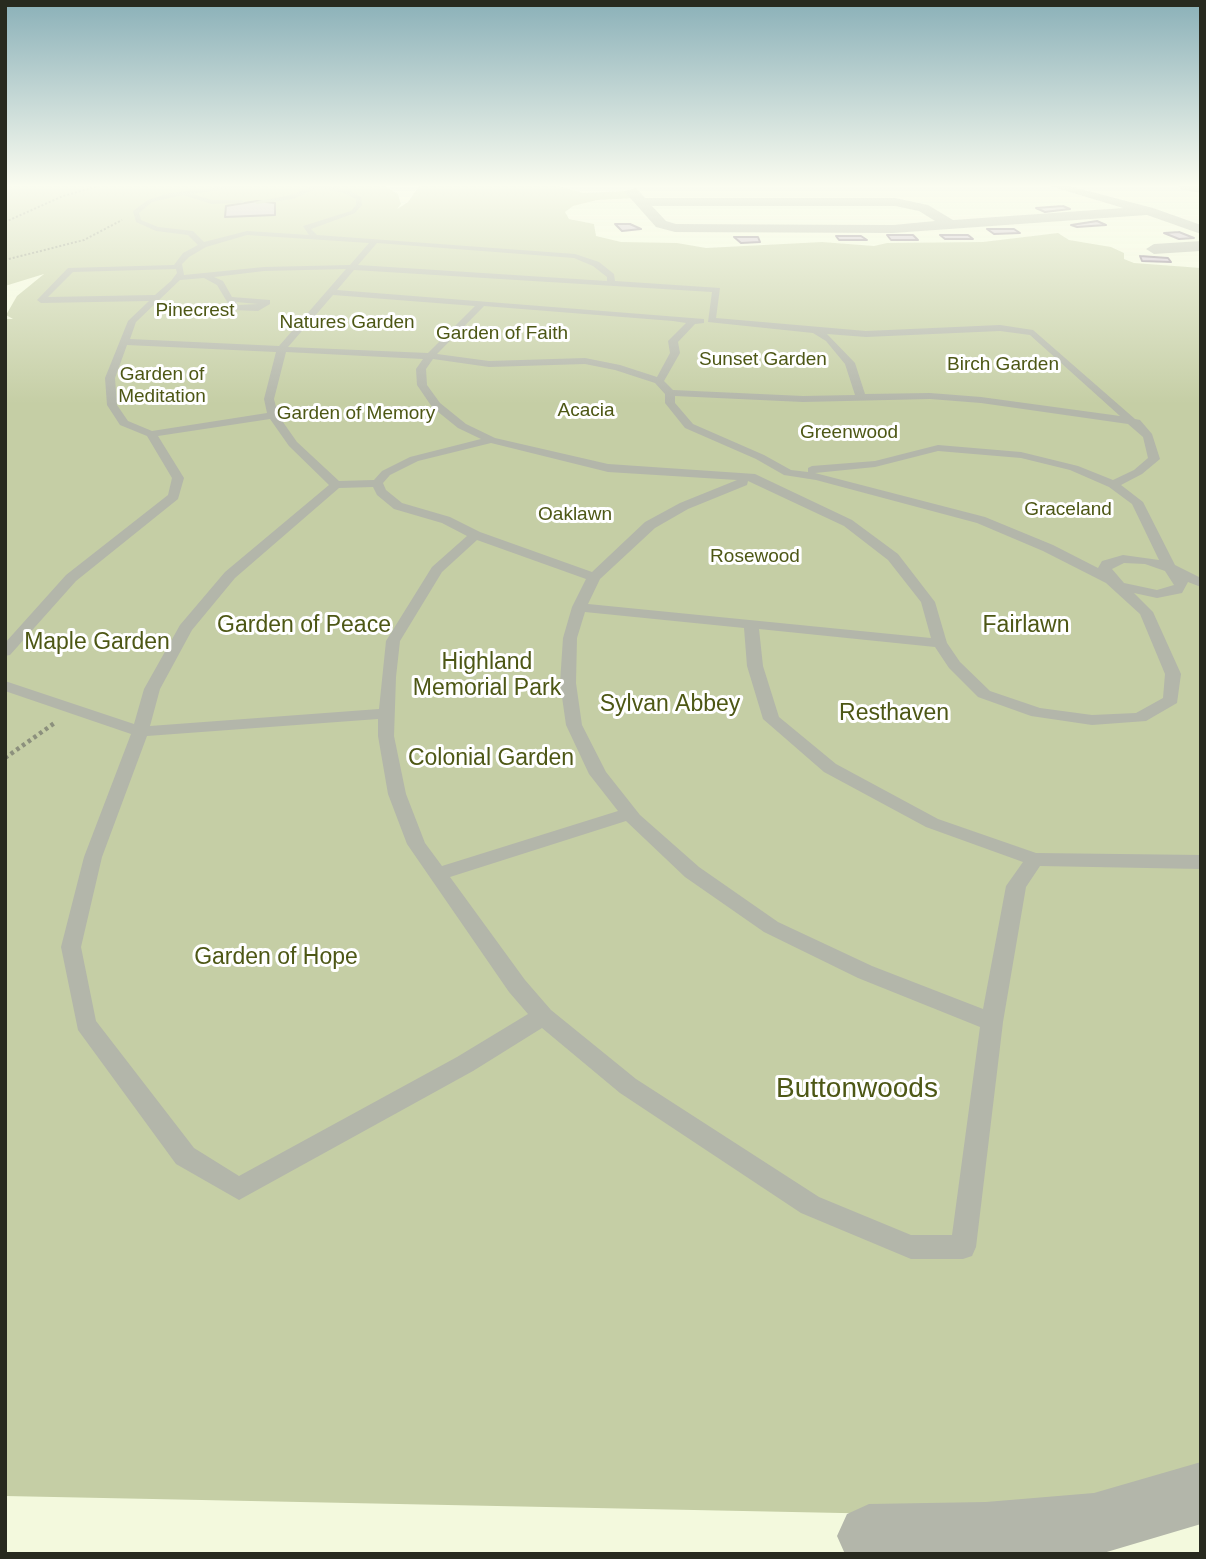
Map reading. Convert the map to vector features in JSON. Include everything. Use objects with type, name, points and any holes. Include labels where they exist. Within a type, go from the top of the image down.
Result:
[{"type":"street","points":[[869,1536],[986,1534],[1094,1524],[1201,1493]]},
{"type":"lane","points":[[184,259],[178,272],[132,321],[110,378],[113,405],[124,423],[151,433],[273,415]]},
{"type":"lane","points":[[336,485],[293,444],[273,415],[269,398],[282,348],[358,259]]},
{"type":"lane","points":[[582,259],[596,264],[611,276],[611,282]]},
{"type":"lane","points":[[156,298],[41,300],[71,270],[204,275],[350,267],[717,290],[711,320]]},
{"type":"lane","points":[[204,275],[220,283],[231,299]]},
{"type":"lane","points":[[330,292],[866,334],[1000,328],[1033,333],[1136,422],[1148,436],[1154,459],[1138,472],[1113,484]]},
{"type":"lane","points":[[481,304],[430,356],[421,369],[422,385],[436,405],[462,426],[491,440],[608,468],[755,478],[848,523],[894,557],[928,602],[940,643],[954,665],[984,694],[1037,713],[1092,720],[1140,718],[1171,700],[1174,674],[1146,612],[1111,580],[1105,569],[1114,561],[1147,560],[1201,583]]},
{"type":"lane","points":[[659,381],[669,368],[675,353],[673,341],[692,322]]},
{"type":"lane","points":[[815,330],[830,339],[850,363],[860,397]]},
{"type":"lane","points":[[125,342],[430,356],[489,364],[585,361],[617,367],[659,381],[670,393],[670,403],[689,426],[760,457],[788,473],[829,480],[981,520],[1048,548],[1131,590],[1168,593],[1181,585],[1138,502],[1113,484],[1074,468],[1021,455],[938,448],[875,464],[788,473],[755,478],[694,501],[650,525],[594,577],[579,607],[570,638],[568,683],[574,725],[598,774],[630,814],[692,872],[771,927],[865,972],[992,1022]]},
{"type":"lane","points":[[670,393],[739,398],[981,400],[1136,422]]},
{"type":"lane","points":[[5,652],[71,578],[174,496],[178,478],[151,433]]},
{"type":"lane","points":[[491,440],[414,459],[386,473],[377,483],[336,485],[280,528],[230,575],[185,628],[152,689],[140,732],[93,857],[71,947],[86,1024],[185,1156],[239,1189],[465,1065],[543,1016]]},
{"type":"lane","points":[[377,483],[381,492],[398,506],[446,520],[475,535],[594,577]]},
{"type":"lane","points":[[475,535],[437,570],[393,641],[386,736],[397,794],[416,844],[517,986],[543,1016],[628,1086],[810,1205],[911,1247],[963,1247],[992,1022],[1016,886],[1035,859]]},
{"type":"lane","points":[[579,607],[940,643]]},
{"type":"lane","points":[[751,626],[755,666],[771,719],[830,768],[932,823],[1035,859],[1201,862]]},
{"type":"lane","points":[[5,686],[140,732],[387,713]]},
{"type":"lane","points":[[438,874],[630,814]]},
{"type":"path","points":[[5,758],[75,708]]},
{"type":"green space","name":"Highland Memorial Park","points":[[5,259],[1124,259],[1134,263],[1201,268],[1201,1509],[940,1515],[5,1496],[5,319],[13,319],[6,315],[17,296],[44,274],[5,286]]},
{"type":"building","points":[[1141,259],[1169,259],[1171,262],[1142,261]]},
{"type":"park label","name":"Pinecrest","points":[[195,311]]},
{"type":"park label","name":"Natures Garden","points":[[347,323]]},
{"type":"park label","name":"Garden of Faith","points":[[502,334]]},
{"type":"park label","name":"Sunset Garden","points":[[763,360]]},
{"type":"park label","name":"Birch Garden","points":[[1003,365]]},
{"type":"park label","name":"Garden of Meditation","points":[[162,386]]},
{"type":"park label","name":"Acacia","points":[[586,411]]},
{"type":"park label","name":"Garden of Memory","points":[[356,414]]},
{"type":"park label","name":"Greenwood","points":[[849,433]]},
{"type":"park label","name":"Graceland","points":[[1068,510]]},
{"type":"park label","name":"Oaklawn","points":[[575,515]]},
{"type":"park label","name":"Rosewood","points":[[755,557]]},
{"type":"park label","name":"Garden of Peace","points":[[304,626]]},
{"type":"park label","name":"Fairlawn","points":[[1026,626]]},
{"type":"park label","name":"Maple Garden","points":[[97,643]]},
{"type":"park label","name":"Sylvan Abbey","points":[[670,705]]},
{"type":"park label","name":"Resthaven","points":[[894,714]]},
{"type":"park label","name":"Colonial Garden","points":[[491,759]]},
{"type":"park label","name":"Garden of Hope","points":[[276,958]]},
{"type":"park label","name":"Buttonwoods","points":[[857,1089]]}]
